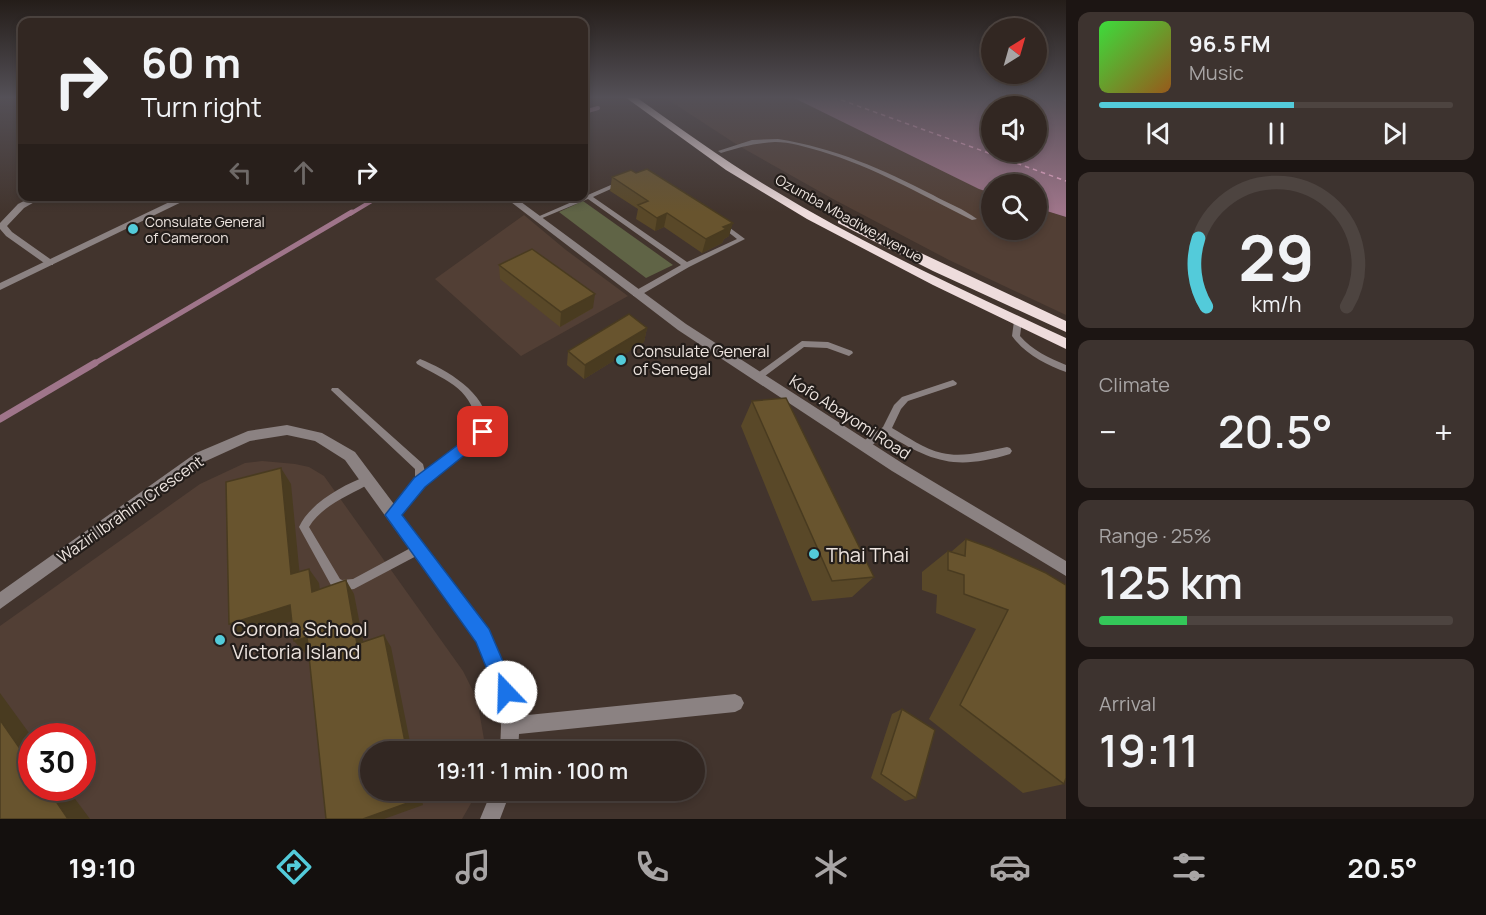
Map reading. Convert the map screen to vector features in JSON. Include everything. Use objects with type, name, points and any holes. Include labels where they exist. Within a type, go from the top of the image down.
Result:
[{"type":"highway","name":"Ozumba Mbadiwe Avenue","points":[[683,135],[730,168],[793,205],[915,271],[1066,344]]},
{"type":"highway","name":"Ozumba Mbadiwe Avenue","points":[[698,135],[721,151],[860,230],[1066,327]]},
{"type":"street","points":[[31,201],[21,206],[2,226],[9,234],[50,263]]},
{"type":"street","points":[[0,287],[180,201]]},
{"type":"street","name":"Kofo Abayomi Road","points":[[514,201],[636,294],[758,377],[897,467],[1066,569]]},
{"type":"street","name":"Waziri Ibrahim Crescent","points":[[0,601],[201,458],[248,436],[287,430],[318,437],[350,456],[482,636],[506,692],[509,741]]},
{"type":"street","points":[[510,726],[735,704]]},
{"type":"street","points":[[490,819],[497,801]]},
{"type":"lane","points":[[721,151],[753,142],[768,141],[824,151],[849,159],[974,219]]},
{"type":"lane","points":[[625,180],[589,197],[686,265]]},
{"type":"lane","points":[[538,218],[579,201]]},
{"type":"lane","points":[[636,294],[686,265],[742,238],[711,218]]},
{"type":"lane","points":[[1018,321],[1016,336],[1022,345],[1031,352],[1066,369]]},
{"type":"lane","points":[[758,377],[802,344],[828,345],[849,353]]},
{"type":"lane","points":[[393,515],[420,482],[483,432],[482,414],[474,396],[420,362]]},
{"type":"lane","points":[[865,445],[887,429],[897,407],[905,399],[952,383]]},
{"type":"lane","points":[[335,390],[420,467],[420,482]]},
{"type":"lane","points":[[887,429],[935,457],[955,460],[1006,451]]},
{"type":"lane","points":[[367,480],[311,514],[305,523],[304,527],[336,583],[342,586],[354,584],[418,549]]},
{"type":"shaded area","points":[[722,135],[871,135],[981,188],[981,240],[1047,240],[1047,211],[1066,217],[1066,315],[949,260],[833,199]]},
{"type":"shaded area","points":[[870,135],[981,135],[981,162],[1047,162],[1047,135],[1066,135],[1066,217],[1047,211],[1047,174],[981,174],[981,190]]},
{"type":"shaded area","points":[[524,215],[566,250],[628,296],[521,356],[435,279]]},
{"type":"shaded area","name":"Corona School Victoria Island","points":[[262,461],[309,467],[324,476],[463,671],[477,699],[484,741],[360,741],[360,801],[472,801],[462,819],[0,819],[0,626],[200,484],[245,463]]},
{"type":"green space","points":[[583,201],[673,265],[646,278],[559,212]]},
{"type":"building","points":[[647,169],[733,223],[706,239],[667,213],[657,218],[638,205],[648,201],[612,177],[631,170],[636,173]]},
{"type":"building","points":[[532,249],[595,294],[561,312],[499,265]]},
{"type":"building","points":[[629,314],[647,328],[585,365],[568,351]]},
{"type":"building","points":[[786,398],[874,577],[832,581],[752,401]]},
{"type":"building","points":[[281,468],[291,574],[309,569],[312,592],[346,580],[357,644],[384,635],[405,741],[360,741],[360,801],[413,801],[363,819],[326,819],[307,637],[294,641],[290,605],[229,624],[226,482]]},
{"type":"building","points":[[966,539],[1046,573],[1066,585],[1066,778],[1064,784],[960,705],[1008,610],[964,594],[964,575],[948,570],[948,551],[965,556]]},
{"type":"building","points":[[902,709],[935,730],[916,798],[881,774]]},
{"type":"building","points":[[0,720],[18,746],[18,801],[56,801],[68,819],[0,819]]},
{"type":"waterway","points":[[350,214],[372,201]]},
{"type":"waterway","points":[[92,365],[352,212]]},
{"type":"waterway","points":[[0,419],[95,363]]},
{"type":"ferry route","points":[[939,135],[1066,181]]},
{"type":"place","name":"Consulate General of Cameroon","points":[[133,229]]},
{"type":"place","name":"Consulate General of Senegal","points":[[621,360]]},
{"type":"place","name":"Thai Thai","points":[[814,554]]},
{"type":"place","name":"Corona School Victoria Island","points":[[220,640]]},
{"type":"route","points":[[483,432],[420,482],[393,515],[482,636],[496,664],[506,692]]}]
